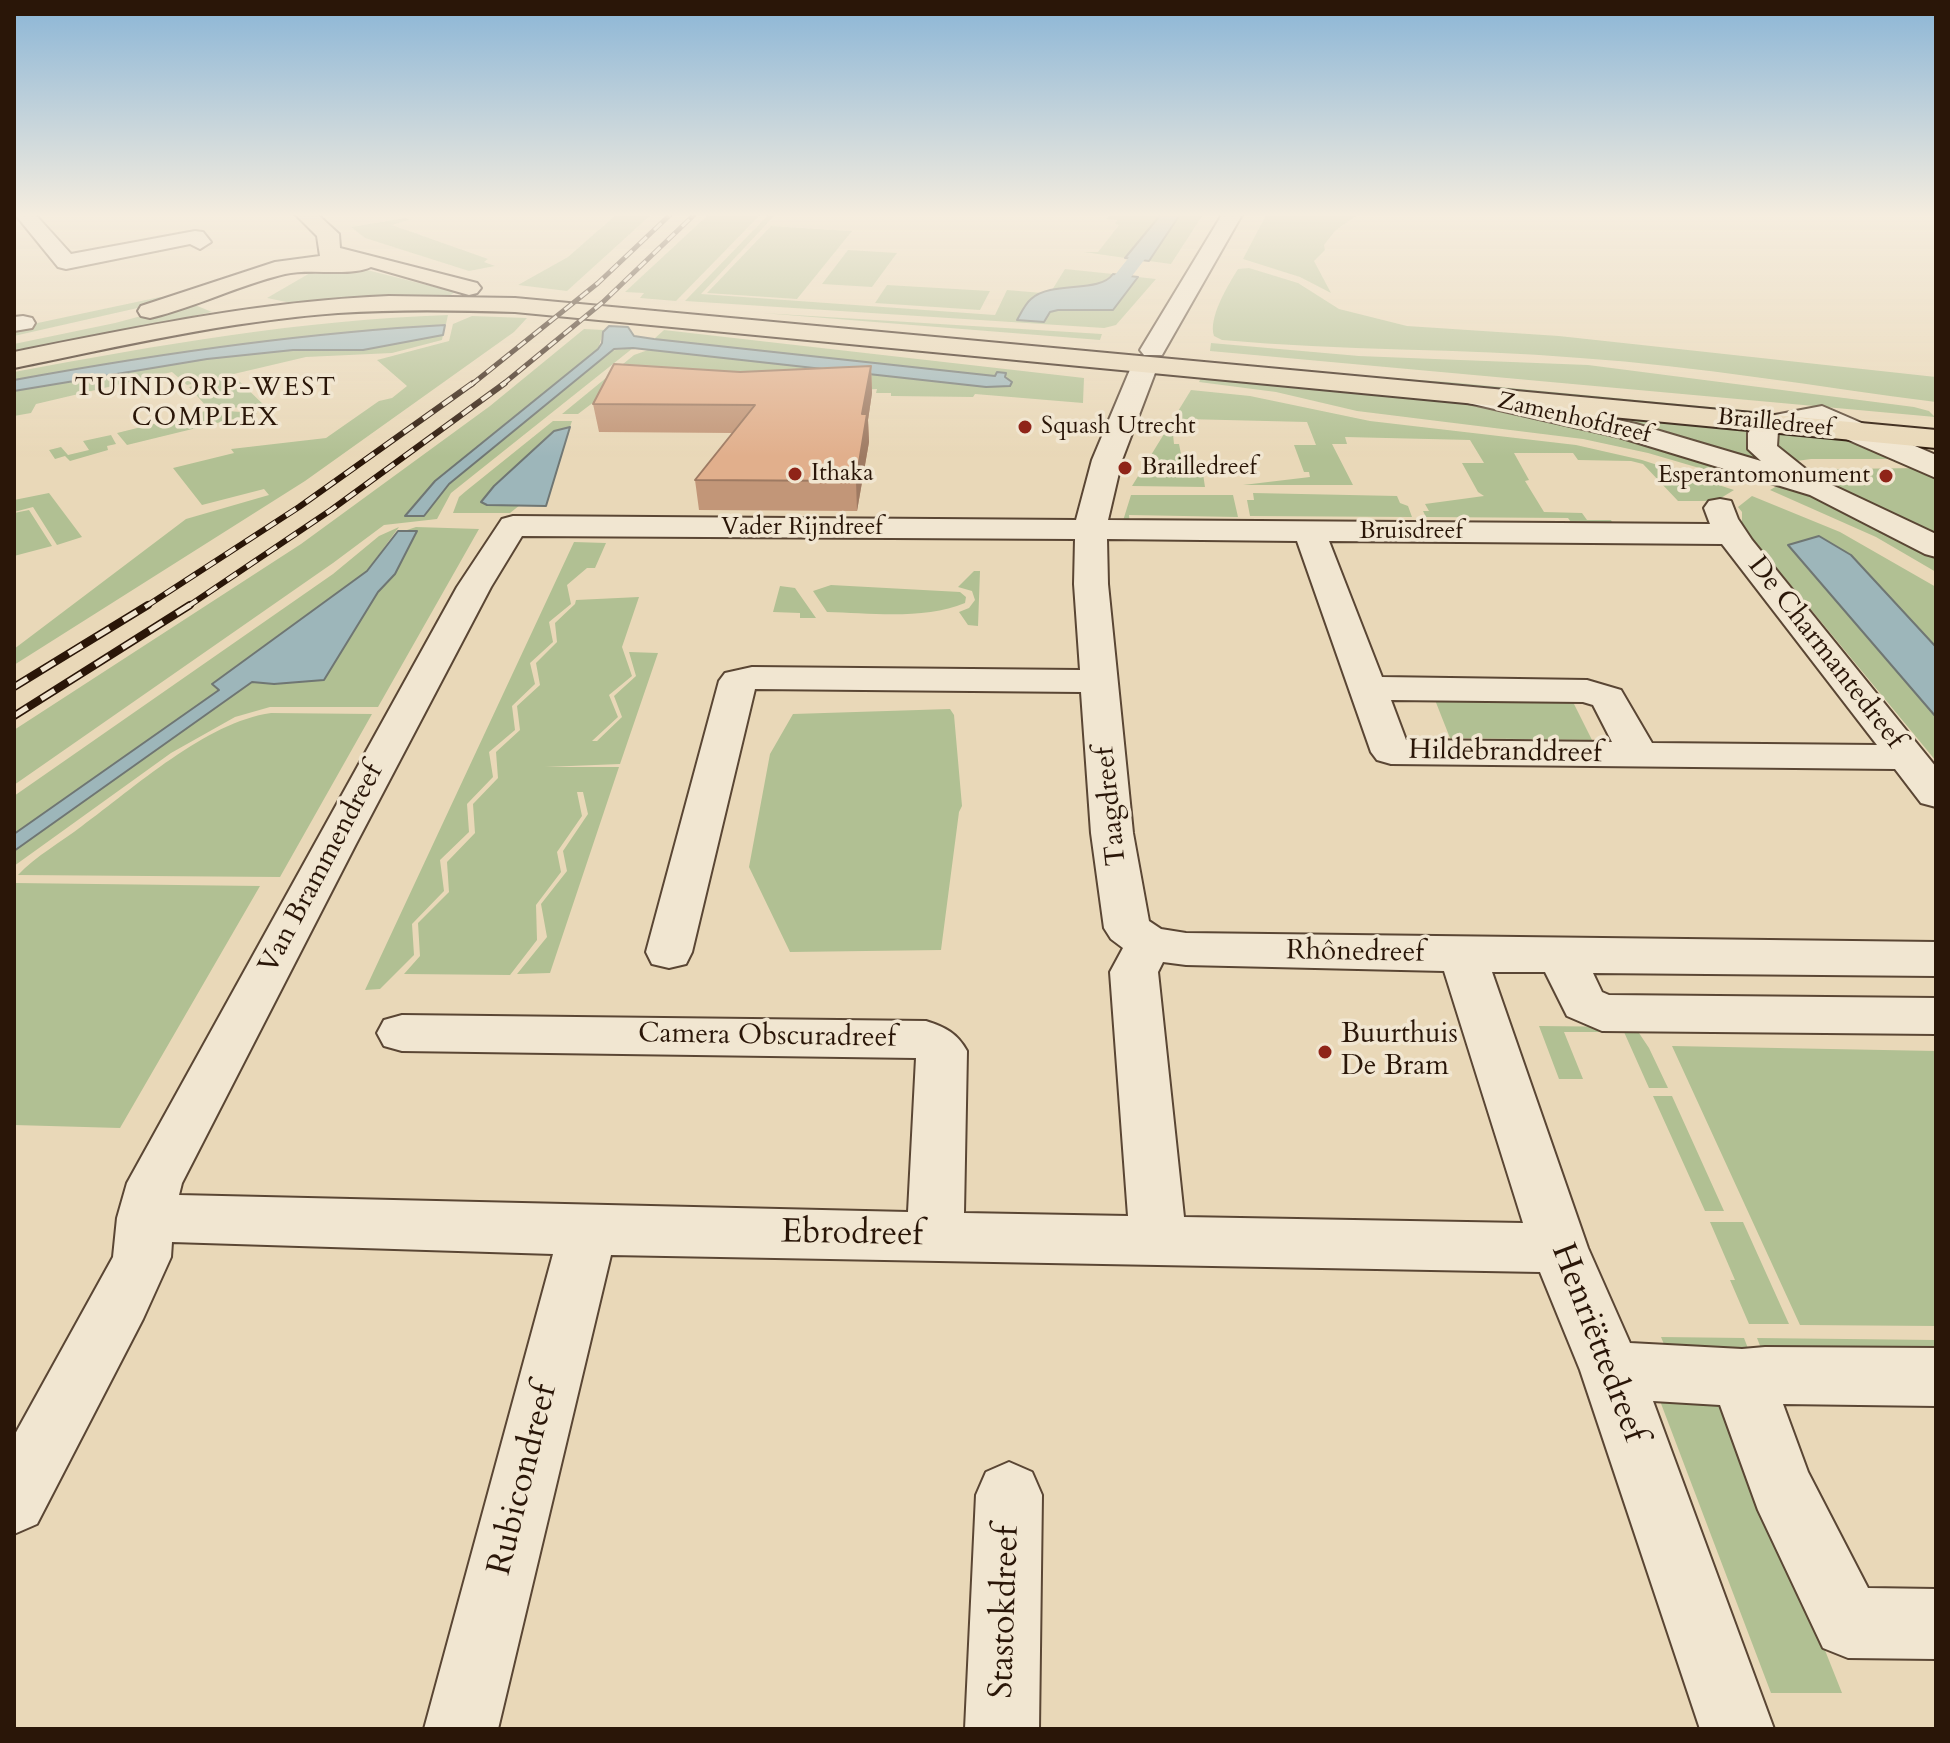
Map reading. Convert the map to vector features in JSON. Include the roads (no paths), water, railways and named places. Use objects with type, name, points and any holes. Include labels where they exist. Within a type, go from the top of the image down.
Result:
[{"type":"main road","points":[[24,330],[143,313],[199,294]]},
{"type":"main road","points":[[255,300],[253,297],[256,294]]},
{"type":"main road","points":[[490,294],[521,303]]},
{"type":"main road","points":[[105,342],[255,300],[315,308]]},
{"type":"main road","points":[[14,360],[315,308],[436,302],[521,303]]},
{"type":"main road","name":"Brailledreef","points":[[521,303],[1936,424]]},
{"type":"main road","name":"Brailledreef","points":[[1149,358],[1854,432]]},
{"type":"street","name":"Taagdreef","points":[[1149,944],[1127,928],[1112,833],[1091,584],[1091,530],[1093,506],[1107,460],[1149,358],[1186,294]]},
{"type":"street","name":"Zamenhofdreef","points":[[1464,393],[1626,430],[1821,489]]},
{"type":"street","points":[[1769,424],[1822,414],[1854,432],[1934,454]]},
{"type":"street","name":"Zamenhofdreef","points":[[1769,424],[1762,433],[1763,449],[1821,489],[1936,547]]},
{"type":"street","name":"Bruisdreef","points":[[1091,530],[1310,532],[1726,521]]},
{"type":"street","name":"De Charmantedreef","points":[[1726,521],[1936,794]]},
{"type":"street","name":"Vader Rijndreef","points":[[513,526],[1091,530]]},
{"type":"street","name":"Van Brammendreef","points":[[14,1501],[122,1301],[142,1257],[145,1218],[155,1183],[474,587],[513,526]]},
{"type":"street","name":"Hildebranddreef","points":[[1310,532],[1391,752],[1907,757]]},
{"type":"street","points":[[669,952],[738,681],[752,678],[1101,681]]},
{"type":"street","name":"Hildebranddreef","points":[[1368,688],[1587,691],[1608,698],[1639,755]]},
{"type":"street","points":[[1149,944],[1134,972],[1158,1239]]},
{"type":"street","name":"Rhônedreef","points":[[1149,944],[1186,949],[1463,955],[1936,959]]},
{"type":"street","name":"Henriëttedreef","points":[[1463,955],[1559,1248],[1611,1370],[1737,1729]]},
{"type":"street","points":[[1561,956],[1584,1004],[1602,1013],[1936,1016]]},
{"type":"street","name":"Camera Obscuradreef","points":[[402,1033],[926,1040],[942,1051],[935,1237]]},
{"type":"street","name":"Ebrodreef","points":[[145,1218],[588,1231],[1559,1248]]},
{"type":"street","name":"Rubicondreef","points":[[461,1729],[588,1231]]},
{"type":"street","points":[[1611,1370],[1742,1378],[1765,1375],[1936,1377]]},
{"type":"street","points":[[1742,1378],[1781,1487],[1848,1623],[1936,1624]]},
{"type":"street","name":"Stastokdreef","points":[[1002,1729],[1009,1495]]},
{"type":"water","points":[[1038,294],[1125,294],[1113,310],[1058,310],[1050,312],[1044,322],[1017,320],[1029,301]]},
{"type":"water","points":[[445,325],[443,335],[363,350],[293,350],[207,359],[14,391],[14,380],[175,353],[336,333]]},
{"type":"water","points":[[609,326],[628,327],[634,336],[654,339],[995,376],[997,372],[1006,373],[1005,377],[1012,382],[1010,386],[986,387],[633,348],[614,349],[449,484],[424,516],[405,516],[435,481],[598,349],[603,332]]},
{"type":"water","points":[[570,427],[546,506],[487,505],[481,502],[494,486],[554,431]]},
{"type":"water","points":[[398,531],[417,531],[395,574],[378,592],[324,680],[274,684],[252,682],[14,851],[14,834],[219,690],[212,684],[367,571]]},
{"type":"water","points":[[1819,536],[1851,555],[1936,647],[1936,717],[1788,545]]},
{"type":"railway","points":[[471,385],[584,294]]},
{"type":"railway","points":[[502,385],[611,294]]},
{"type":"railway","points":[[145,607],[299,507],[473,383]]},
{"type":"railway","points":[[190,605],[331,510],[505,383]]},
{"type":"railway","points":[[14,687],[148,605]]},
{"type":"railway","points":[[14,716],[190,605]]},
{"type":"place","name":"Squash Utrecht","points":[[1025,427]]},
{"type":"place","name":"Brailledreef","points":[[1125,468]]},
{"type":"place","name":"Ithaka","points":[[795,474]]},
{"type":"place","name":"Esperantomonument","points":[[1886,476]]},
{"type":"place","name":"Buurthuis De Bram","points":[[1325,1052]]},
{"type":"district","name":"TUINDORP-WEST COMPLEX","points":[[206,404]]}]
